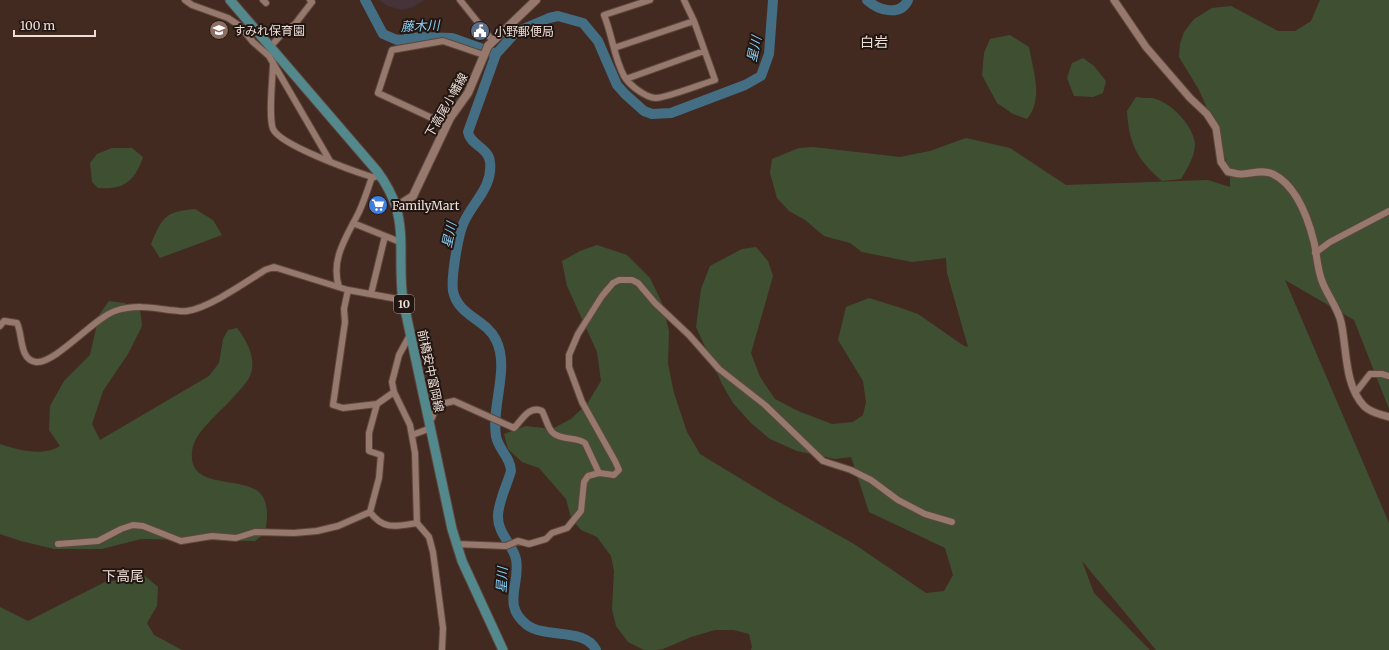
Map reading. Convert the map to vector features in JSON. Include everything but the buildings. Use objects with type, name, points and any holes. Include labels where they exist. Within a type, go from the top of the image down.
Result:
[{"type":"main road","name":"下高尾小幡線","points":[[396,207],[413,196],[447,125],[468,93],[488,49],[536,0]]},
{"type":"main road","name":"前橋安中富岡線","points":[[231,1],[270,47],[276,59],[391,193],[396,207],[400,242],[400,277],[403,300],[456,544],[503,650]]},
{"type":"street","points":[[185,0],[192,5],[228,18],[240,26],[276,59],[330,161]]},
{"type":"street","points":[[270,47],[281,35],[295,24],[312,2],[310,0]]},
{"type":"street","points":[[460,0],[488,49]]},
{"type":"street","points":[[650,0],[604,15],[611,31],[614,48],[626,79],[645,96],[657,98],[715,80],[694,21],[684,0]]},
{"type":"street","points":[[1114,0],[1146,47],[1190,98],[1207,114],[1216,128],[1221,162],[1228,172],[1239,174],[1256,172],[1271,173],[1284,181],[1296,197],[1305,214],[1314,244],[1316,265],[1322,282],[1340,320],[1352,383],[1364,406],[1374,412],[1389,417]]},
{"type":"street","points":[[614,48],[694,21]]},
{"type":"street","points":[[447,125],[378,94],[392,50],[443,41],[488,49]]},
{"type":"street","points":[[626,79],[704,51]]},
{"type":"street","points":[[276,59],[272,111],[273,127],[275,132],[294,146],[349,170],[376,177],[340,248],[335,276],[339,287]]},
{"type":"street","points":[[1315,254],[1330,242],[1389,211]]},
{"type":"street","points":[[353,224],[400,242]]},
{"type":"street","points":[[370,294],[385,236]]},
{"type":"street","points":[[0,326],[4,321],[16,324],[20,329],[26,356],[30,360],[39,362],[55,353],[99,320],[114,311],[138,306],[187,311],[206,304],[265,270],[274,267],[348,290],[403,300]]},
{"type":"street","points":[[456,544],[506,546],[518,542],[529,544],[537,543],[546,539],[552,533],[567,528],[581,511],[584,482],[588,476],[599,473],[614,475],[619,470],[582,402],[569,367],[569,356],[578,334],[602,296],[613,283],[619,280],[632,280],[638,283],[655,303],[690,335],[719,369],[765,405],[823,461],[851,470],[871,480],[898,500],[925,514],[952,522]]},
{"type":"street","points":[[348,290],[344,309],[345,322],[333,405],[343,408],[377,404],[394,392]]},
{"type":"street","points":[[411,334],[399,355],[392,382],[394,392],[410,425],[412,435],[415,453],[417,523],[429,538],[433,552],[443,628],[442,650]]},
{"type":"street","points":[[1356,392],[1370,374],[1382,374],[1389,376]]},
{"type":"street","points":[[412,435],[430,424],[437,405],[452,401],[514,428],[527,413],[534,409],[542,411],[553,433],[558,436],[581,440],[586,443],[599,473]]},
{"type":"street","points":[[370,512],[379,478],[382,455],[369,451],[369,433],[377,404]]},
{"type":"street","points":[[370,512],[375,518],[392,527],[417,523]]},
{"type":"street","points":[[58,544],[98,541],[121,529],[133,525],[143,526],[181,541],[212,536],[236,538],[255,532],[294,533],[317,531],[338,526],[370,512]]},
{"type":"shaded area","points":[[379,0],[424,0],[413,7],[402,10],[388,6]]},
{"type":"green space","points":[[1320,0],[1389,0],[1389,409],[1354,320],[1285,280],[1389,523],[1389,650],[1156,650],[1082,561],[1094,593],[1150,650],[751,650],[752,647],[749,634],[734,630],[715,630],[691,637],[663,649],[655,650],[644,650],[628,642],[616,626],[612,609],[614,571],[611,556],[597,537],[581,530],[571,518],[566,499],[539,468],[522,462],[508,449],[504,434],[526,426],[552,429],[571,419],[587,404],[601,381],[597,352],[567,286],[562,261],[580,251],[597,245],[627,255],[650,278],[662,303],[669,331],[668,364],[674,393],[687,432],[700,454],[779,502],[854,544],[926,593],[944,591],[953,575],[945,548],[869,512],[851,457],[835,459],[797,451],[770,439],[751,423],[733,403],[722,384],[696,327],[701,289],[710,266],[742,249],[756,247],[768,261],[773,276],[751,353],[760,377],[775,399],[798,411],[832,424],[853,422],[863,415],[866,402],[863,381],[838,340],[846,307],[869,298],[898,307],[918,314],[964,346],[968,347],[947,273],[946,258],[912,262],[862,252],[850,243],[824,236],[805,220],[789,211],[777,198],[770,173],[772,159],[799,148],[813,147],[900,157],[930,151],[966,138],[1010,148],[1066,185],[1208,180],[1230,187],[1230,175],[1219,136],[1199,90],[1179,57],[1180,44],[1184,32],[1194,19],[1212,8],[1231,6],[1278,31],[1295,31],[1311,21]]},
{"type":"green space","points":[[1010,35],[1029,47],[1033,65],[1036,84],[1035,102],[1027,119],[1013,114],[997,103],[982,75],[984,53],[990,39]]},
{"type":"green space","points":[[1083,58],[1094,66],[1106,81],[1103,93],[1093,97],[1074,96],[1067,78],[1072,63]]},
{"type":"green space","points":[[1136,97],[1152,98],[1166,104],[1180,115],[1190,129],[1195,144],[1195,149],[1181,179],[1162,181],[1140,158],[1132,142],[1127,111]]},
{"type":"green space","points":[[112,148],[132,148],[143,157],[136,172],[127,182],[115,187],[98,188],[92,182],[90,163],[97,154]]},
{"type":"green space","points":[[195,209],[213,220],[222,235],[160,258],[151,244],[162,221],[171,214]]},
{"type":"green space","points":[[109,301],[124,303],[140,309],[142,326],[128,354],[103,391],[92,424],[100,440],[209,376],[219,363],[223,339],[228,330],[237,328],[244,339],[252,357],[252,370],[250,376],[238,392],[201,431],[194,443],[192,452],[193,465],[199,473],[209,478],[256,490],[263,497],[267,510],[265,533],[255,541],[141,539],[102,549],[54,549],[0,534],[0,444],[22,450],[38,452],[60,446],[49,430],[50,406],[64,381],[90,355],[99,315]]},
{"type":"green space","points":[[145,576],[158,587],[157,606],[147,623],[154,635],[182,650],[0,650],[0,607],[28,621],[105,582]]},
{"type":"waterway","name":"藤木川","points":[[365,0],[383,34],[397,40],[421,37],[452,38],[494,53]]},
{"type":"waterway","name":"星川","points":[[596,650],[591,643],[583,638],[544,632],[527,625],[519,617],[513,602],[517,568],[516,559],[502,533],[498,521],[500,504],[511,471],[509,462],[499,445],[496,436],[495,424],[501,375],[500,351],[496,340],[491,333],[486,327],[460,306],[453,291],[454,267],[457,246],[462,228],[468,215],[482,194],[490,171],[489,157],[472,140],[468,132],[496,54],[516,32],[549,18],[558,16],[583,23],[598,41],[617,85],[625,94],[644,111],[652,114],[671,113],[745,85],[761,76],[769,54],[773,0]]},
{"type":"waterway","name":"星川","points":[[867,0],[877,7],[889,10],[900,9],[908,0]]},
{"type":"place","name":"すみれ保育園","points":[[219,30]]},
{"type":"place","name":"小野郵便局","points":[[480,31]]},
{"type":"place","name":"FamilyMart","points":[[378,205]]},
{"type":"district","name":"白岩","points":[[874,42]]},
{"type":"district","name":"下高尾","points":[[123,576]]}]
